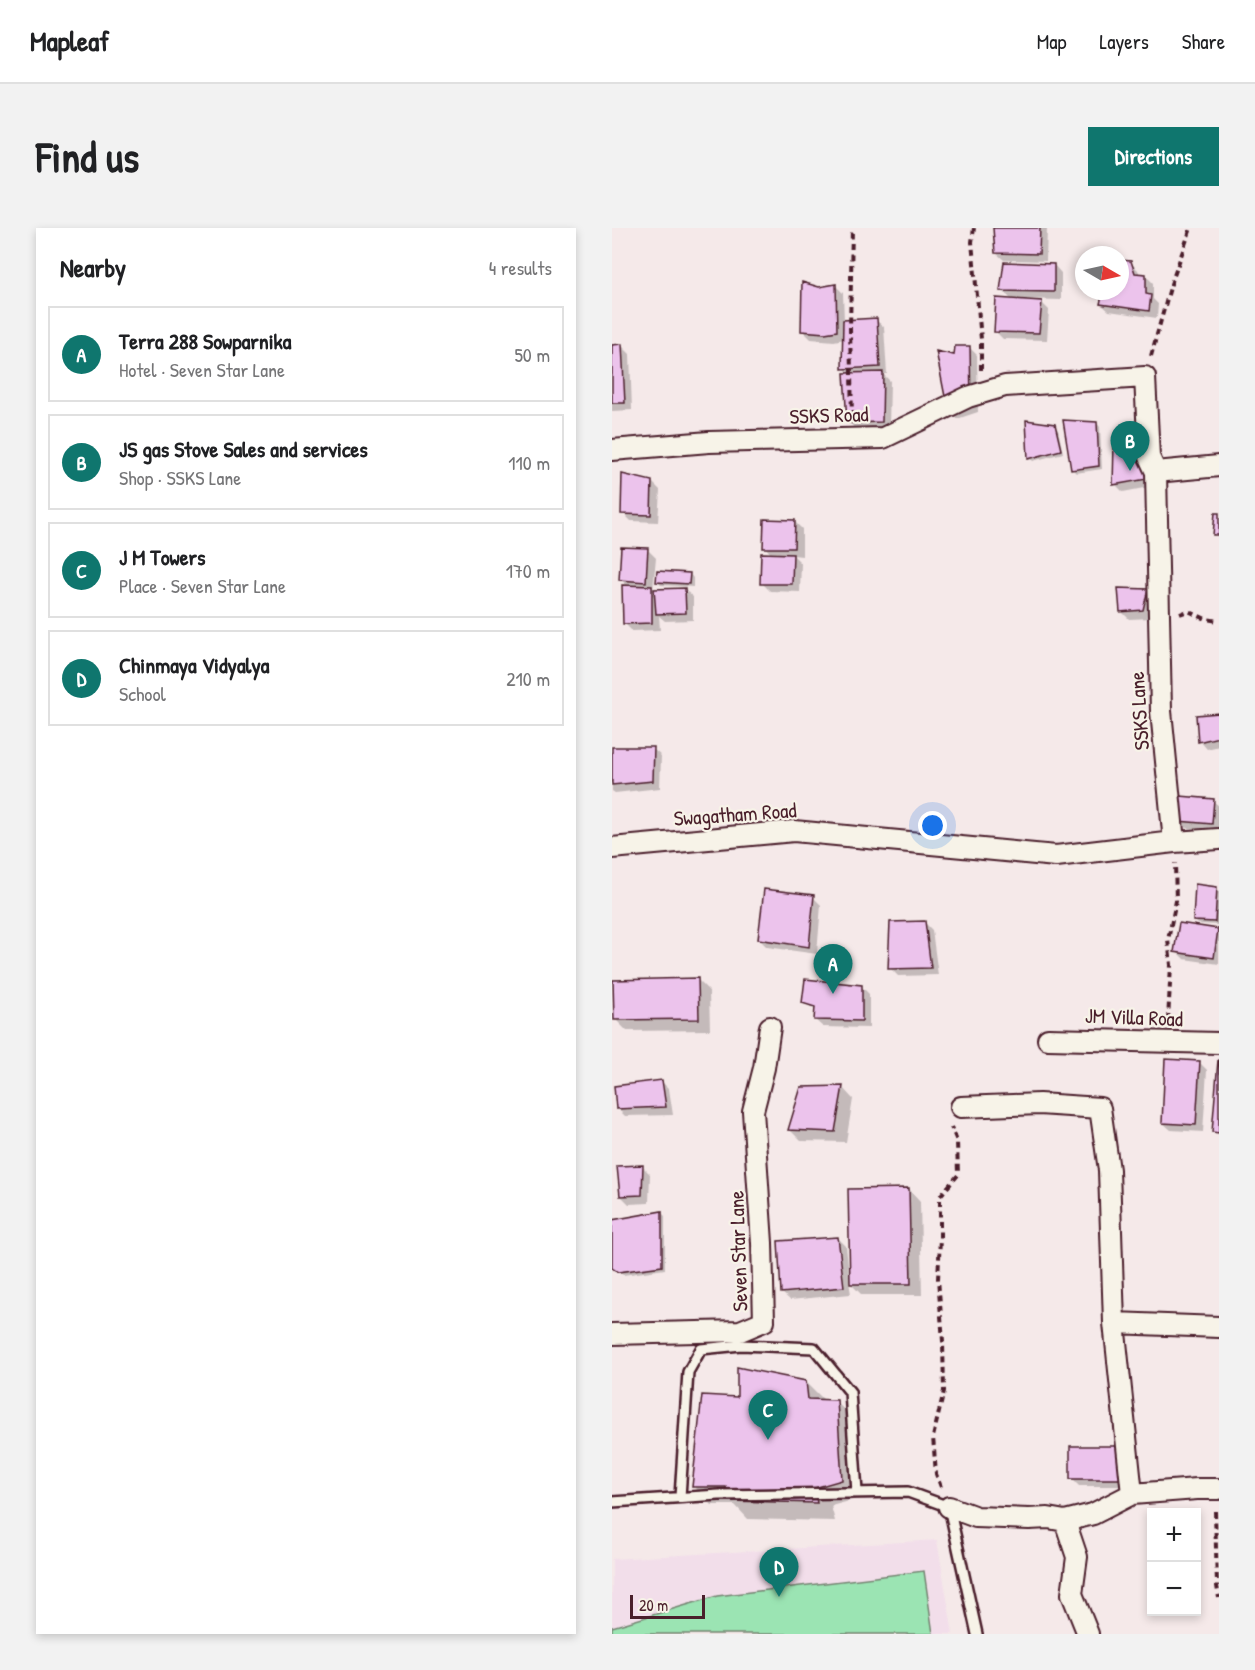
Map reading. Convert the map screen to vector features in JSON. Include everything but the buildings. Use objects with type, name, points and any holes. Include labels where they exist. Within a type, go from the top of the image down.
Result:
[{"type":"street","name":"SSKS Road","points":[[612,450],[709,442],[883,438],[968,397],[1005,386],[1145,377]]},
{"type":"street","name":"SSKS Lane","points":[[1145,377],[1149,458],[1156,472],[1161,711],[1174,842]]},
{"type":"street","points":[[1156,472],[1219,466]]},
{"type":"street","name":"Swagatham Road","points":[[612,848],[794,831],[1056,856],[1219,839]]},
{"type":"street","name":"Seven Star Lane","points":[[612,1334],[740,1331],[764,1321],[762,1243],[753,1111],[764,1068],[770,1027]]},
{"type":"street","name":"JM Villa Road","points":[[1048,1039],[1219,1043]]},
{"type":"street","points":[[961,1107],[1039,1104],[1100,1108],[1109,1170],[1114,1323],[1132,1494]]},
{"type":"street","points":[[1114,1323],[1219,1327]]},
{"type":"street","points":[[949,1507],[976,1517],[1029,1520],[1048,1518],[1065,1521],[1093,1514],[1132,1494],[1219,1489]]},
{"type":"street","points":[[1065,1521],[1077,1557],[1072,1594],[1088,1634]]},
{"type":"lane","points":[[680,1497],[688,1372],[701,1349],[741,1345],[814,1348],[850,1392],[857,1492]]},
{"type":"lane","points":[[612,1502],[680,1497],[908,1492],[949,1507],[977,1634]]},
{"type":"path","points":[[852,228],[850,329],[852,438]]},
{"type":"path","points":[[974,228],[972,242],[981,339],[981,370],[986,392]]},
{"type":"path","points":[[1145,377],[1171,285],[1191,228]]},
{"type":"path","points":[[1160,620],[1188,611],[1206,619],[1219,621]]},
{"type":"path","points":[[1167,1043],[1171,965],[1168,940],[1176,901],[1174,842]]},
{"type":"path","points":[[949,1507],[936,1474],[933,1437],[944,1391],[938,1279],[940,1196],[958,1175],[957,1141],[951,1126]]},
{"type":"path","points":[[1197,1489],[1198,1505],[1216,1511],[1216,1586],[1219,1598]]},
{"type":"shaded area","points":[[937,1540],[953,1634],[612,1634],[612,1559]]},
{"type":"green space","points":[[924,1571],[933,1634],[612,1634],[612,1627],[717,1596]]},
{"type":"place","name":"JS gas Stove Sales and services","points":[[1130,471]]},
{"type":"place","name":"Terra 288 Sowparnika","points":[[833,994]]},
{"type":"place","name":"J M Towers","points":[[768,1440]]},
{"type":"place","name":"Chinmaya Vidyalya","points":[[779,1597]]}]
